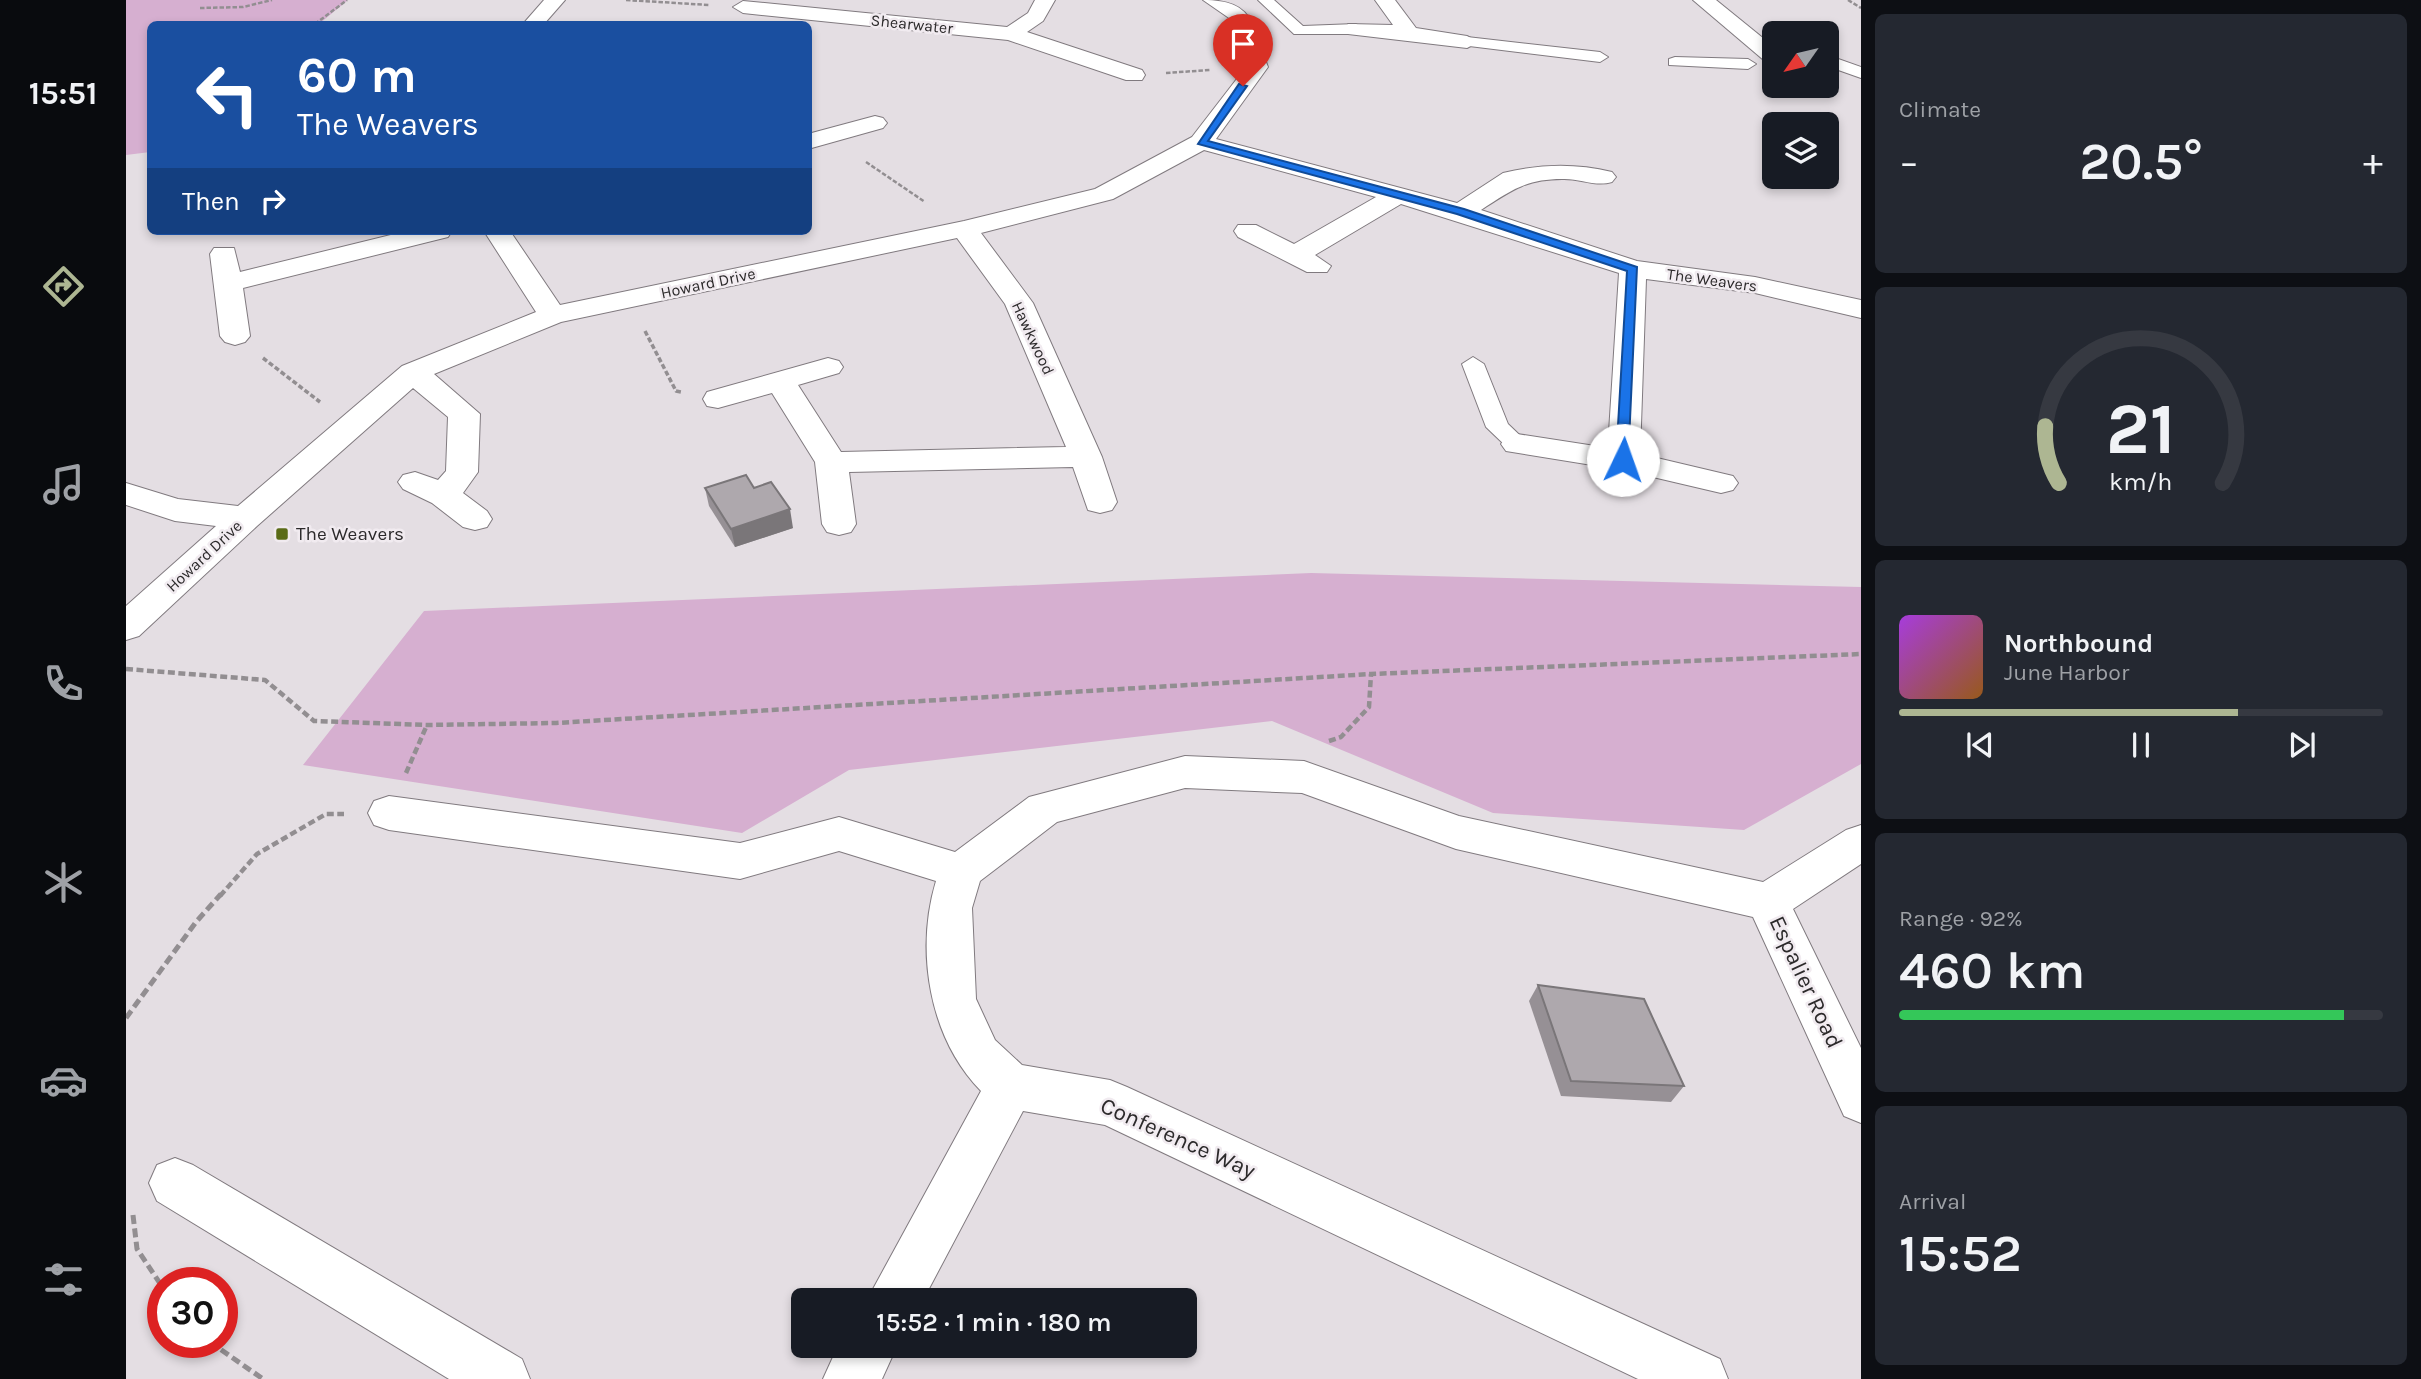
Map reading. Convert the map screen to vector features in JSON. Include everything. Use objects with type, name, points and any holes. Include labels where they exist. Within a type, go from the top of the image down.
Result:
[{"type":"street","points":[[536,21],[555,0]]},
{"type":"street","points":[[1011,34],[1036,17],[1045,0]]},
{"type":"street","points":[[1213,0],[1238,15],[1256,67]]},
{"type":"street","points":[[1385,0],[1409,33]]},
{"type":"street","points":[[1703,0],[1762,49]]},
{"type":"street","name":"Shearwater","points":[[743,7],[808,19],[1011,34],[1134,75]]},
{"type":"street","points":[[1356,29],[1409,33],[1467,42]]},
{"type":"street","points":[[1748,64],[1762,61]]},
{"type":"street","points":[[1073,76],[1096,64]]},
{"type":"street","name":"Howard Drive","points":[[126,627],[245,518],[413,372],[553,315],[964,229],[1104,194],[1201,142],[1256,67]]},
{"type":"street","points":[[818,139],[875,123]]},
{"type":"street","points":[[818,139],[862,159]]},
{"type":"street","name":"The Weavers","points":[[1201,142],[1461,212],[1633,269],[1755,285],[1861,309]]},
{"type":"street","points":[[1461,212],[1512,178],[1563,170],[1602,184],[1630,171]]},
{"type":"street","points":[[1247,231],[1306,260],[1398,195]]},
{"type":"street","name":"Hawkwood","points":[[964,229],[1019,303],[1086,457],[1100,502]]},
{"type":"street","points":[[227,284],[423,235]]},
{"type":"street","points":[[500,235],[553,315]]},
{"type":"street","points":[[224,254],[235,336]]},
{"type":"street","points":[[1623,460],[1633,269]]},
{"type":"street","points":[[718,399],[828,367]]},
{"type":"street","points":[[413,372],[464,414],[462,472],[429,489],[475,519]]},
{"type":"street","points":[[780,381],[831,462],[839,524]]},
{"type":"street","points":[[1517,444],[1623,460],[1721,483]]},
{"type":"street","points":[[831,462],[1086,457]]},
{"type":"street","points":[[126,494],[175,510],[245,518]]},
{"type":"street","points":[[901,1288],[1010,1086],[978,1055],[953,999],[950,908],[961,871],[1044,809],[1185,772],[1304,777],[1456,832],[1768,902],[1861,842]]},
{"type":"street","points":[[389,813],[740,861],[839,834],[961,871]]},
{"type":"street","name":"Espalier Road","points":[[1768,902],[1861,1100]]},
{"type":"street","name":"Conference Way","points":[[1010,1086],[1110,1103],[1700,1379]]},
{"type":"street","points":[[153,1192],[502,1379]]},
{"type":"street","points":[[851,1379],[862,1358]]},
{"type":"lane","points":[[1265,0],[1299,31],[1356,29]]},
{"type":"lane","points":[[1467,42],[1600,57]]},
{"type":"lane","points":[[1675,62],[1748,64]]},
{"type":"lane","points":[[1839,65],[1861,73]]},
{"type":"lane","points":[[1473,364],[1498,427],[1517,444]]},
{"type":"path","points":[[200,8],[243,7],[272,0]]},
{"type":"path","points":[[319,21],[347,0]]},
{"type":"path","points":[[626,0],[743,7]]},
{"type":"path","points":[[1847,0],[1861,8]]},
{"type":"path","points":[[1134,75],[1256,67]]},
{"type":"path","points":[[862,159],[964,229]]},
{"type":"path","points":[[629,300],[677,391],[718,399]]},
{"type":"path","points":[[235,336],[350,426]]},
{"type":"path","points":[[126,669],[265,680],[314,721],[427,725],[556,723],[1371,674],[1861,654]]},
{"type":"path","points":[[126,1018],[196,922],[257,854],[326,814],[389,813],[427,725]]},
{"type":"path","points":[[149,1267],[137,1249],[153,1192]]},
{"type":"path","points":[[233,1358],[263,1379]]},
{"type":"shaded area","points":[[126,0],[348,0],[323,21],[147,21],[147,152],[126,155]]},
{"type":"shaded area","points":[[1311,573],[1861,587],[1861,764],[1744,830],[1493,813],[1272,721],[849,770],[742,833],[303,765],[424,611]]},
{"type":"building","points":[[746,475],[754,488],[771,482],[790,509],[731,529],[705,488]]},
{"type":"building","points":[[1538,985],[1644,999],[1684,1086],[1571,1081]]},
{"type":"place","name":"The Weavers","points":[[282,534]]},
{"type":"route","points":[[1243,86],[1201,142],[1461,212],[1633,269],[1623,460]]}]
